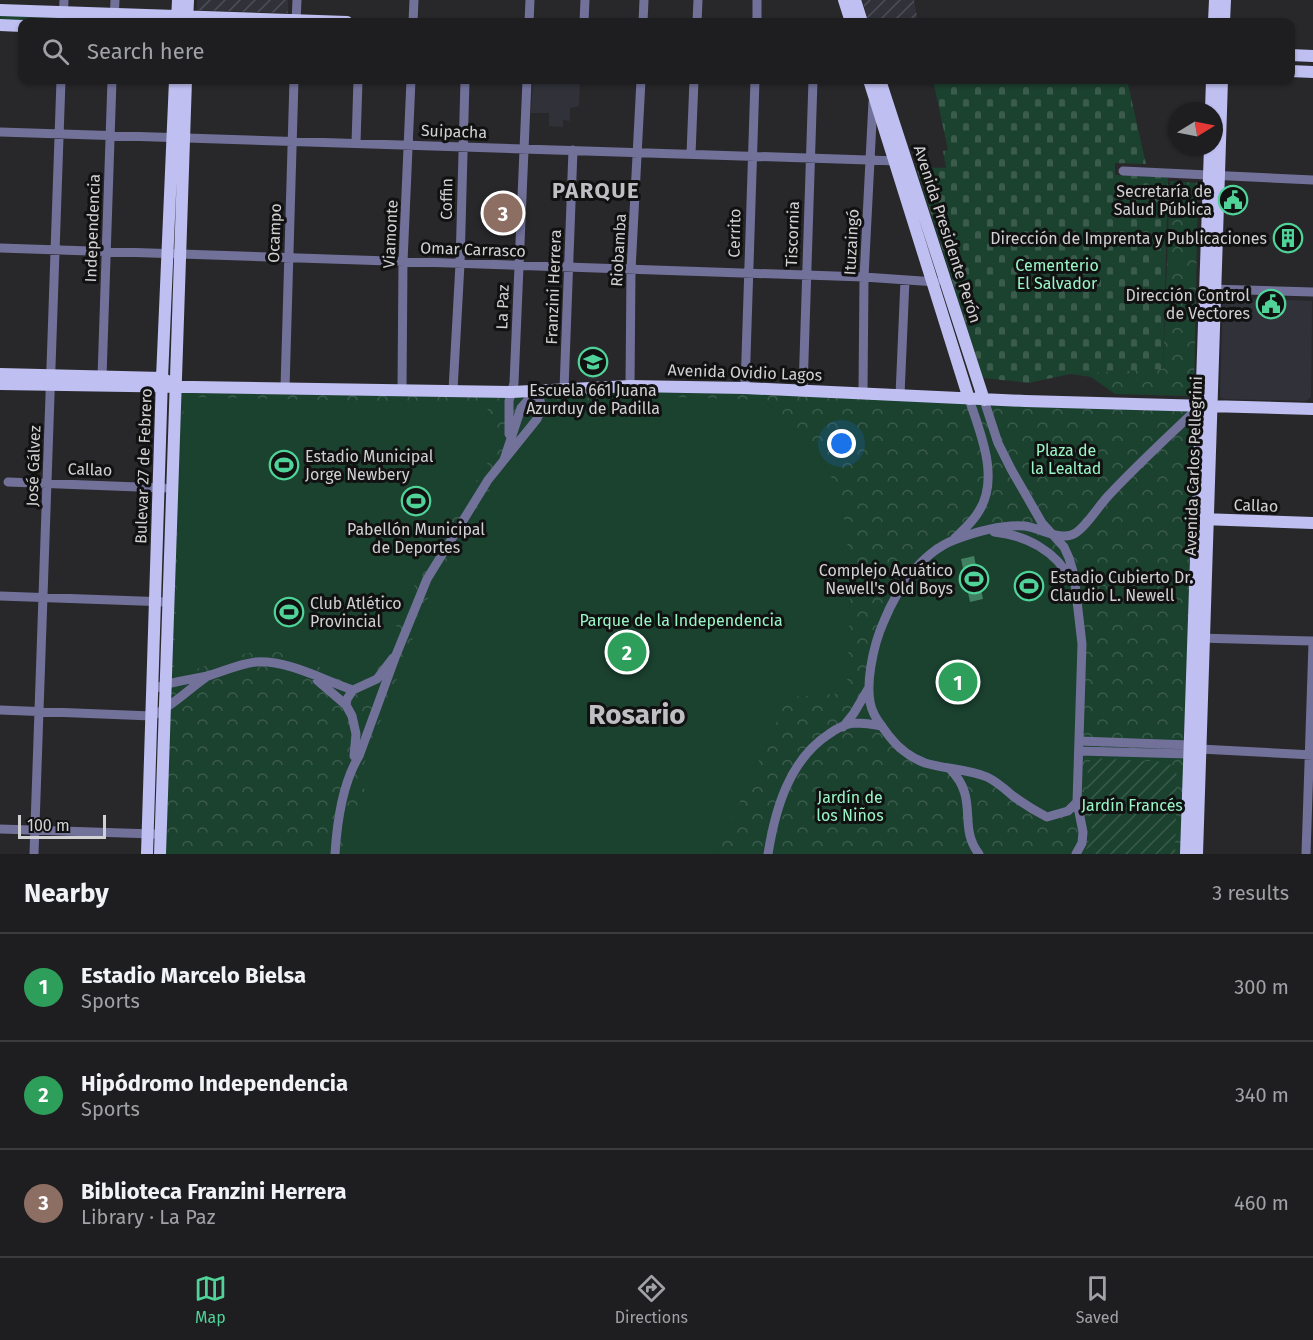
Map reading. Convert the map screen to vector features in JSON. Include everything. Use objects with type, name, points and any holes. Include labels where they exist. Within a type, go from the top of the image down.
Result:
[{"type":"main road","points":[[178,0],[182,18]]},
{"type":"main road","points":[[183,18],[188,0]]},
{"type":"main road","points":[[844,0],[850,18]]},
{"type":"main road","points":[[855,0],[861,18]]},
{"type":"main road","points":[[1214,18],[1215,0]]},
{"type":"main road","points":[[1224,18],[1225,0]]},
{"type":"main road","points":[[0,10],[63,12],[114,18]]},
{"type":"main road","points":[[0,25],[18,26]]},
{"type":"main road","points":[[1295,55],[1313,56]]},
{"type":"main road","points":[[1295,71],[1313,72]]},
{"type":"main road","name":"Bulevar 27 de Febrero","points":[[175,84],[178,138]]},
{"type":"main road","name":"Bulevar 27 de Febrero","points":[[147,854],[155,834],[164,710],[160,686],[165,488],[162,383],[173,254],[178,138],[185,84]]},
{"type":"main road","name":"Avenida Presidente Perón","points":[[870,84],[946,282],[984,399]]},
{"type":"main road","name":"Avenida Presidente Perón","points":[[881,84],[933,281],[969,399]]},
{"type":"main road","points":[[1211,102],[1212,84]]},
{"type":"main road","name":"Avenida Carlos Pellegrini","points":[[1186,854],[1199,638],[1214,176],[1222,84]]},
{"type":"main road","name":"Avenida Carlos Pellegrini","points":[[1211,156],[1214,176]]},
{"type":"main road","name":"Bulevar 27 de Febrero","points":[[165,488],[175,386],[173,254]]},
{"type":"main road","points":[[0,374],[51,380],[162,383]]},
{"type":"main road","points":[[0,384],[102,376],[175,386]]},
{"type":"main road","name":"Avenida Ovidio Lagos","points":[[175,386],[512,392],[630,386],[745,387],[969,399],[1313,409]]},
{"type":"main road","name":"Callao","points":[[1203,519],[1313,523]]},
{"type":"main road","name":"Bulevar 27 de Febrero","points":[[160,686],[152,716],[155,834],[160,854]]},
{"type":"main road","name":"Avenida Carlos Pellegrini","points":[[1193,749],[1197,854]]},
{"type":"street","points":[[114,18],[115,0]]},
{"type":"street","points":[[296,18],[297,0]]},
{"type":"street","points":[[413,18],[414,0]]},
{"type":"street","points":[[529,18],[530,0]]},
{"type":"street","points":[[584,18],[585,0]]},
{"type":"street","points":[[643,18],[644,0]]},
{"type":"street","points":[[697,18],[698,0]]},
{"type":"street","points":[[757,0],[757,18]]},
{"type":"street","name":"José Gálvez","points":[[34,854],[61,84]]},
{"type":"street","name":"Independencia","points":[[102,376],[112,84]]},
{"type":"street","name":"Ocampo","points":[[285,388],[294,84]]},
{"type":"street","points":[[356,143],[358,84]]},
{"type":"street","name":"Viamonte","points":[[402,389],[403,262],[411,84]]},
{"type":"street","name":"Coffin","points":[[453,390],[460,264],[465,84]]},
{"type":"street","name":"La Paz","points":[[509,449],[509,401],[514,383],[527,84]]},
{"type":"street","name":"Riobamba","points":[[630,386],[631,270],[641,84]]},
{"type":"street","points":[[691,154],[694,84]]},
{"type":"street","name":"Cerrito","points":[[745,387],[754,84]]},
{"type":"street","name":"Tiscornia","points":[[803,390],[813,84]]},
{"type":"street","name":"Ituzaingó","points":[[863,393],[864,277],[873,93]]},
{"type":"street","name":"Suipacha","points":[[0,132],[901,161]]},
{"type":"street","name":"Franzini Herrera","points":[[564,389],[573,150]]},
{"type":"street","points":[[1123,171],[1313,180]]},
{"type":"street","name":"Omar Carrasco","points":[[0,248],[864,277],[946,282]]},
{"type":"street","points":[[900,395],[905,280]]},
{"type":"street","points":[[1210,289],[1313,292]]},
{"type":"street","points":[[335,854],[341,808],[353,765],[379,705],[396,655],[427,579],[488,480],[537,419],[541,411],[541,402],[536,391],[521,408],[504,460]]},
{"type":"street","points":[[952,541],[981,509],[987,486],[984,445],[969,399]]},
{"type":"street","points":[[984,399],[998,443],[1011,469],[1050,533],[1064,547],[1069,558],[1077,596],[1082,644],[1077,802],[1083,832],[1082,843],[1076,854]]},
{"type":"street","points":[[843,727],[858,707],[868,687],[874,651],[886,614],[902,586],[922,562],[952,541],[984,531],[1026,526],[1050,533],[1071,535],[1077,532],[1125,478],[1206,405]]},
{"type":"street","name":"Callao","points":[[8,482],[165,488]]},
{"type":"street","points":[[984,531],[1018,537],[1035,543],[1047,551],[1065,569],[1077,596]]},
{"type":"street","points":[[0,596],[162,602]]},
{"type":"street","points":[[1199,638],[1313,642],[1306,854]]},
{"type":"street","points":[[346,705],[349,694],[377,679],[396,655]]},
{"type":"street","points":[[160,686],[258,662],[291,666],[313,676],[357,688],[368,688],[375,693],[379,705]]},
{"type":"street","points":[[0,710],[152,716],[164,710],[189,688],[209,675]]},
{"type":"street","points":[[313,676],[346,705],[351,716],[356,734],[353,765]]},
{"type":"street","points":[[868,687],[873,713],[898,747],[911,757],[950,769],[989,777],[1018,800],[1047,817],[1068,810],[1077,802]]},
{"type":"street","points":[[351,716],[362,720],[375,715]]},
{"type":"street","points":[[768,854],[781,797],[812,746],[852,723],[882,726]]},
{"type":"street","points":[[1079,746],[1311,755]]},
{"type":"street","points":[[950,769],[960,779],[965,789],[970,837],[979,854]]},
{"type":"street","points":[[0,829],[155,834]]},
{"type":"shaded area","points":[[197,0],[288,0],[288,13],[197,10]]},
{"type":"shaded area","points":[[862,0],[914,0],[917,18],[868,18]]},
{"type":"shaded area","points":[[533,84],[580,84],[579,106],[570,108],[570,121],[563,120],[563,127],[549,126],[549,113],[531,113]]},
{"type":"shaded area","points":[[1226,298],[1312,301],[1311,397],[1306,401],[1224,399],[1220,397],[1223,300]]},
{"type":"shaded area","name":"Escuela 661 Juana Azurduy de Padilla","points":[[588,346],[598,346],[597,379],[588,379]]},
{"type":"shaded area","points":[[974,556],[983,599],[970,602],[961,559]]},
{"type":"green space","points":[[0,10],[231,18],[18,18],[18,23],[0,25]]},
{"type":"green space","name":"Cementerio El Salvador","points":[[934,84],[1128,84],[1146,164],[1115,163],[1115,175],[1168,177],[1163,370],[1070,374],[1029,383],[983,378],[916,167],[946,168],[943,151],[948,150]]},
{"type":"green space","points":[[1170,181],[1198,183],[1194,392],[1187,396],[1115,394],[1091,377],[1070,374],[1163,369]]},
{"type":"green space","name":"Parque de la Independencia","points":[[175,386],[402,389],[630,386],[1201,405],[1186,854],[160,854]]},
{"type":"green space","points":[[612,395],[764,400],[815,452],[828,471],[838,494],[848,549],[850,610],[847,693],[788,697],[716,854],[345,854],[345,830],[365,790],[360,782],[361,772],[430,594],[459,537],[504,469],[540,422],[557,408],[602,404],[601,397]]},
{"type":"green space","points":[[187,397],[412,402],[488,407],[487,414],[499,433],[500,444],[429,553],[391,638],[366,676],[350,680],[343,679],[300,657],[260,652],[247,653],[174,673],[184,400]]},
{"type":"green space","points":[[984,531],[1035,543],[1070,579],[1080,620],[1077,802],[1047,817],[989,777],[950,769],[898,747],[869,701],[874,651],[902,586],[939,548]]},
{"type":"green space","name":"Jardín Francés","points":[[1093,758],[1166,762],[1175,767],[1177,776],[1175,854],[1085,854],[1092,830],[1087,799],[1088,763]]},
{"type":"place","name":"Secretaría de Salud Pública","points":[[1233,200]]},
{"type":"place","name":"Biblioteca Franzini Herrera","points":[[503,213]]},
{"type":"place","name":"Dirección de Imprenta y Publicaciones","points":[[1288,238]]},
{"type":"place","name":"Dirección Control de Vectores","points":[[1271,304]]},
{"type":"place","name":"Escuela 661 Juana Azurduy de Padilla","points":[[593,362]]},
{"type":"place","name":"Estadio Municipal Jorge Newbery","points":[[284,465]]},
{"type":"place","name":"Pabellón Municipal de Deportes","points":[[416,501]]},
{"type":"place","name":"Complejo Acuático Newell's Old Boys","points":[[974,579]]},
{"type":"place","name":"Estadio Cubierto Dr. Claudio L. Newell","points":[[1029,586]]},
{"type":"place","name":"Club Atlético Provincial","points":[[289,612]]},
{"type":"place","name":"Hipódromo Independencia","points":[[627,652]]},
{"type":"place","name":"Estadio Marcelo Bielsa","points":[[958,682]]},
{"type":"district","name":"PARQUE","points":[[596,190]]},
{"type":"district","name":"Rosario","points":[[637,714]]},
{"type":"park label","name":"Plaza de la Lealtad","points":[[1066,459]]},
{"type":"park label","name":"Jardín de los Niños","points":[[850,806]]}]
